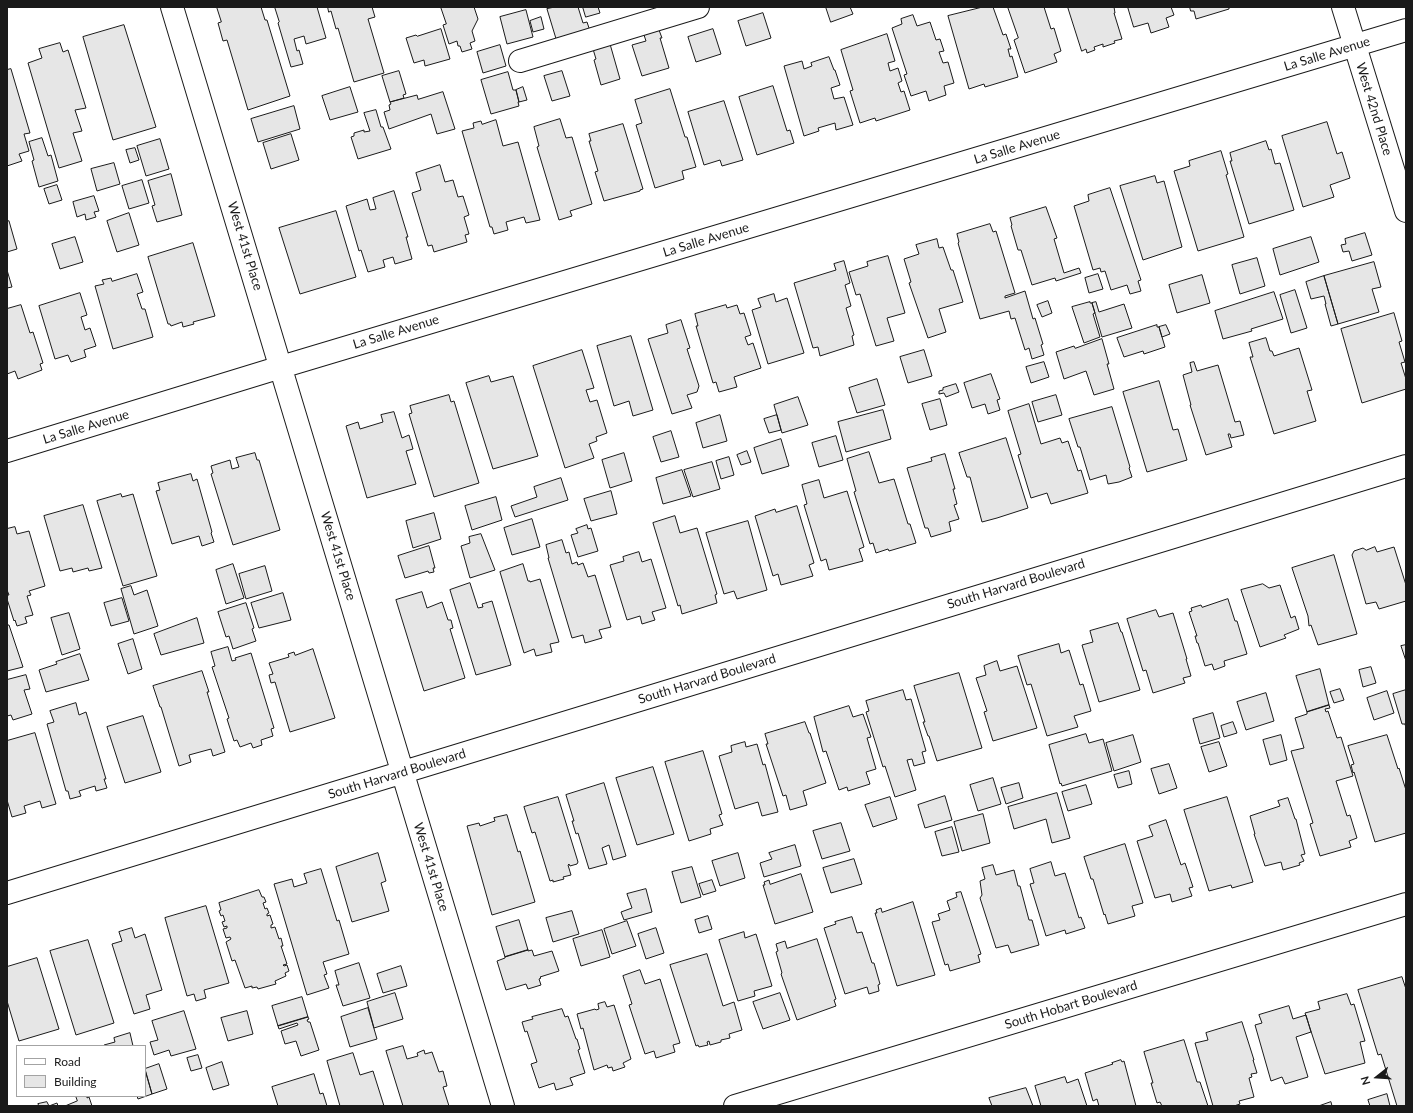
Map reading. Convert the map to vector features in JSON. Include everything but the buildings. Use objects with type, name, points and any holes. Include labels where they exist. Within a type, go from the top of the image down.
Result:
[{"type":"street","name":"West 41st Place","points":[[172,7],[282,366],[503,1106]]},
{"type":"street","points":[[520,61],[698,7]]},
{"type":"street","name":"West 42nd Place","points":[[1343,7],[1406,211]]},
{"type":"street","name":"La Salle Avenue","points":[[7,451],[282,366],[1406,30]]},
{"type":"street","name":"South Harvard Boulevard","points":[[7,892],[1406,466]]},
{"type":"street","name":"South Hobart Boulevard","points":[[735,1106],[1406,904]]}]
